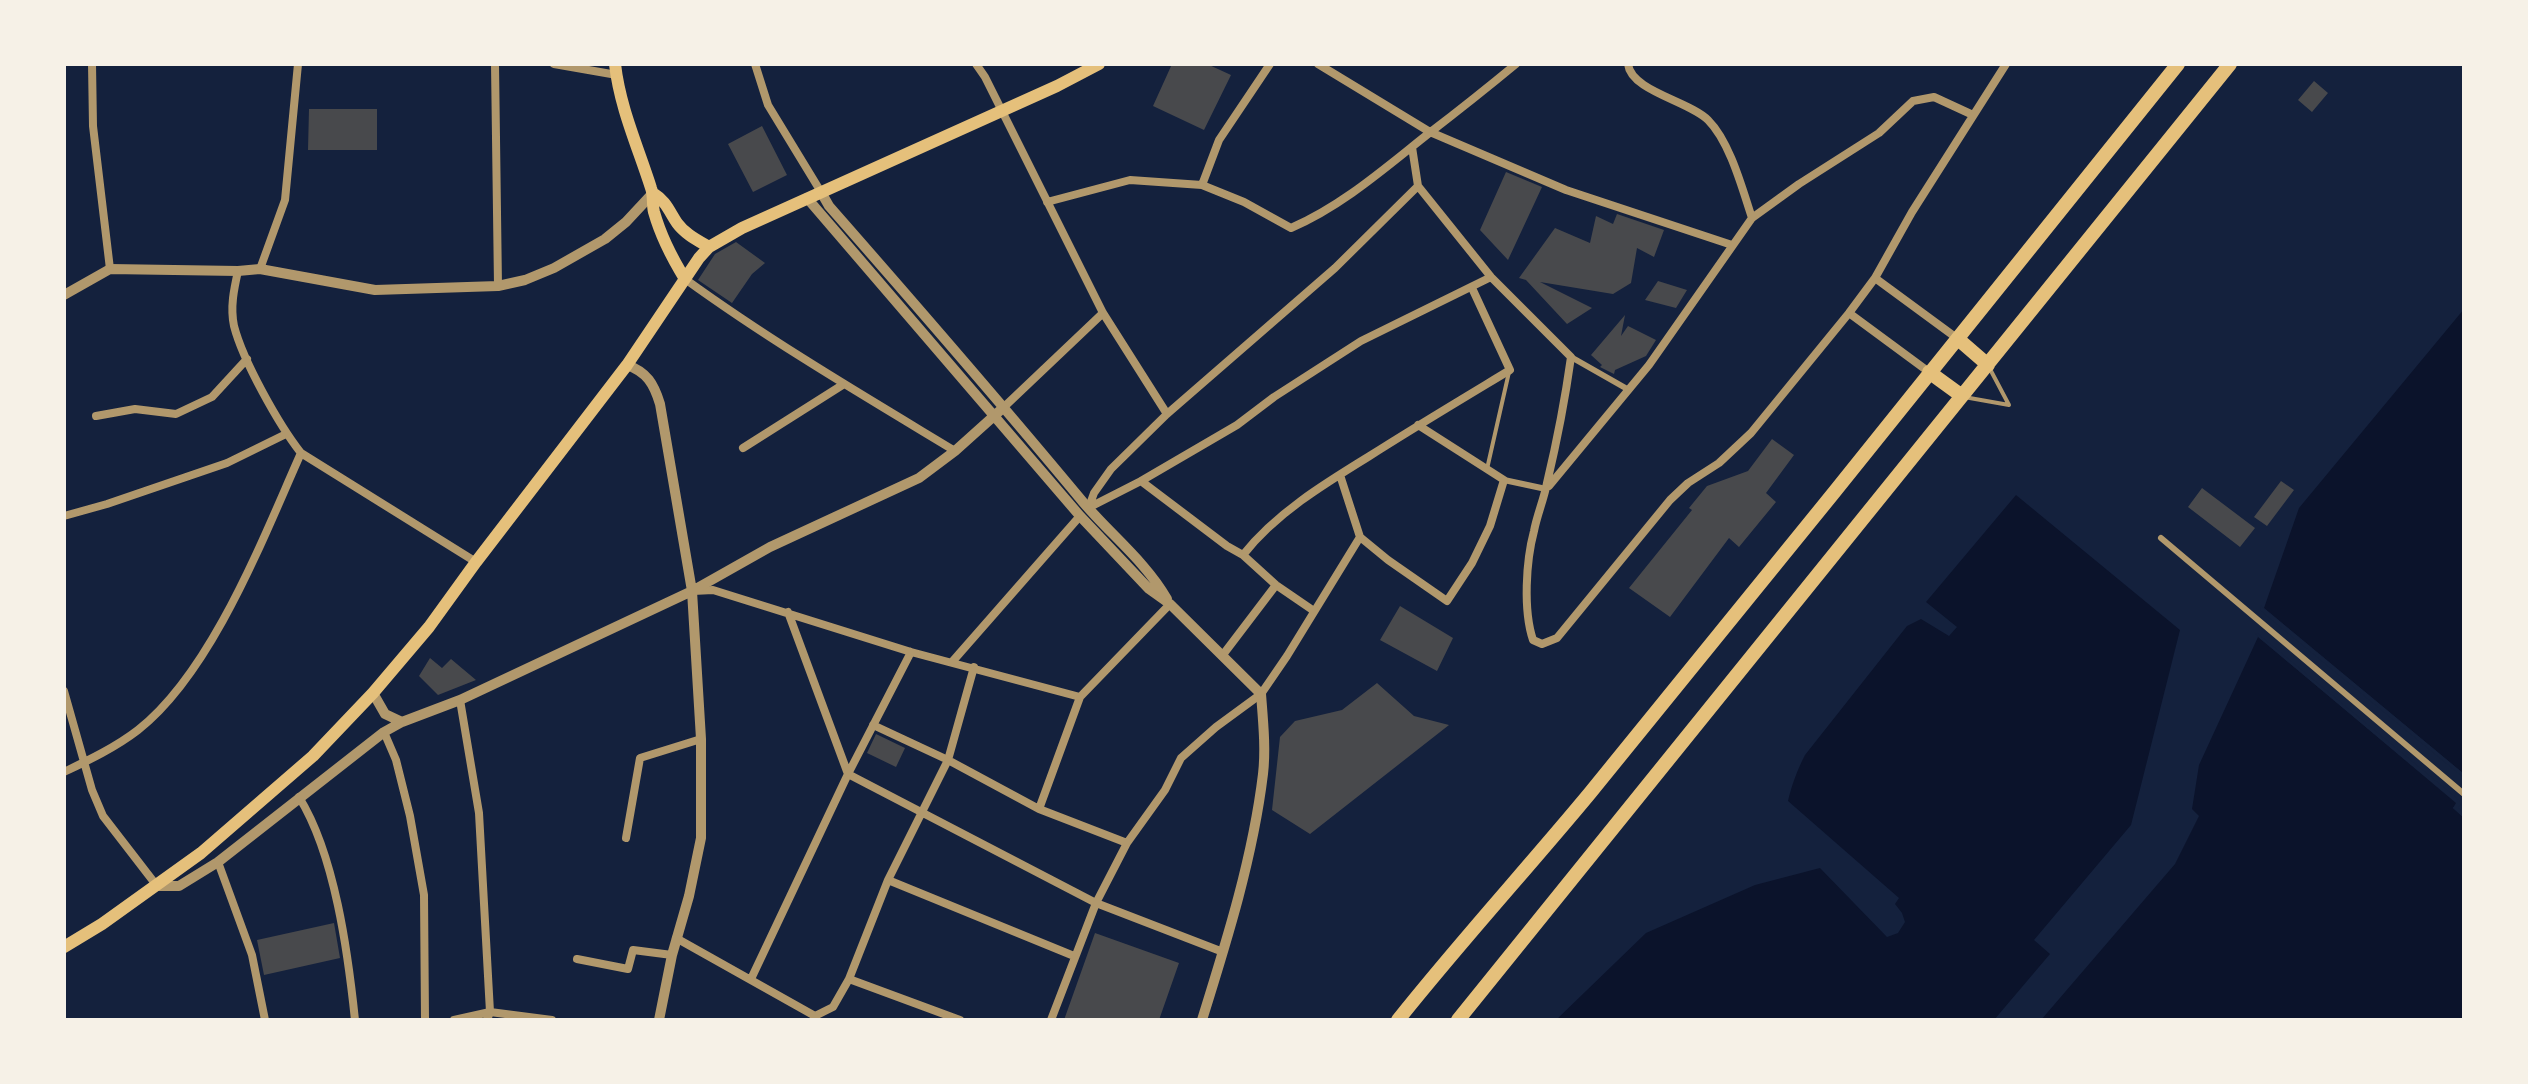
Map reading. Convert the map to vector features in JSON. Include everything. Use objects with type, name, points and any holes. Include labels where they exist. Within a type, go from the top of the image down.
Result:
[{"type":"main road","points":[[64,947],[201,853],[313,756],[373,693],[429,627],[627,365],[709,247],[742,228],[1099,64]]},
{"type":"main road","points":[[1398,1020],[1589,794],[2178,64]]},
{"type":"main road","points":[[1458,1020],[2230,64]]},
{"type":"main road","points":[[616,70],[632,137],[653,193],[653,208],[663,238],[685,279]]},
{"type":"main road","points":[[653,193],[665,203],[688,235],[709,247]]},
{"type":"main road","points":[[1958,339],[1988,365]]},
{"type":"main road","points":[[1929,372],[1962,396]]},
{"type":"street","points":[[92,64],[93,126],[110,269]]},
{"type":"street","points":[[260,269],[285,200],[298,64]]},
{"type":"street","points":[[495,64],[498,286]]},
{"type":"street","points":[[554,64],[616,70]]},
{"type":"street","points":[[755,64],[768,105],[829,206],[1004,407],[1084,512]]},
{"type":"street","points":[[976,64],[1103,313],[1167,414]]},
{"type":"street","points":[[1202,185],[1219,140],[1270,64]]},
{"type":"street","points":[[1318,64],[1430,132],[1566,190],[1732,245]]},
{"type":"street","points":[[1047,202],[1130,180],[1202,185],[1244,202],[1291,228],[1318,216],[1463,109],[1516,64]]},
{"type":"street","points":[[1628,64],[1629,72],[1638,82],[1709,120],[1734,165],[1752,218]]},
{"type":"street","points":[[1571,357],[1564,408],[1533,533],[1527,605],[1533,640],[1542,644],[1557,638],[1670,500],[1688,483],[1719,463],[1751,433],[1849,313],[1875,278],[1912,212],[2006,64]]},
{"type":"street","points":[[1546,489],[1649,365],[1752,218],[1879,133],[1913,101],[1934,97],[1973,115]]},
{"type":"street","points":[[1412,147],[1418,186],[1491,277],[1571,357],[1629,390]]},
{"type":"street","points":[[952,662],[1084,512],[1111,469],[1167,414],[1335,268],[1418,186]]},
{"type":"street","points":[[64,295],[110,269],[260,269],[375,290],[498,286],[525,280],[554,268],[605,239],[653,193]]},
{"type":"street","points":[[807,198],[1149,589],[1170,604],[1261,694],[1264,772],[1249,849],[1202,1020]]},
{"type":"street","points":[[238,271],[232,294],[234,325],[247,359],[286,434],[301,453],[476,562]]},
{"type":"street","points":[[1084,512],[1237,425],[1274,397],[1361,341],[1491,277]]},
{"type":"street","points":[[1875,278],[1958,339]]},
{"type":"street","points":[[685,279],[844,384],[955,451]]},
{"type":"street","points":[[1243,555],[1253,542],[1293,507],[1418,425],[1510,370],[1472,288]]},
{"type":"street","points":[[64,691],[92,790],[103,816],[157,886],[179,886],[218,862],[384,732],[402,722],[460,700],[692,591],[770,547],[919,478],[995,416],[1103,313]]},
{"type":"street","points":[[1849,313],[1929,372]]},
{"type":"street","points":[[96,416],[135,409],[176,414],[212,397],[247,359]]},
{"type":"street","points":[[627,365],[646,375],[655,388],[660,404],[692,591],[701,739],[701,838],[659,1020]]},
{"type":"street","points":[[743,448],[844,384]]},
{"type":"street","points":[[1418,425],[1504,480],[1546,489]]},
{"type":"street","points":[[64,516],[227,463],[286,434]]},
{"type":"street","points":[[64,772],[138,730],[174,696],[209,643],[254,557],[301,453]]},
{"type":"street","points":[[1340,475],[1360,537],[1447,601],[1472,563],[1490,526],[1504,480]]},
{"type":"street","points":[[1141,481],[1314,611]]},
{"type":"street","points":[[1051,1020],[1096,903],[1127,843],[1165,790],[1181,758],[1261,694],[1360,537]]},
{"type":"street","points":[[2161,538],[2464,794]]},
{"type":"street","points":[[1222,656],[1276,585]]},
{"type":"street","points":[[692,591],[713,590],[911,652],[1080,697]]},
{"type":"street","points":[[1039,809],[1080,697],[1170,604]]},
{"type":"street","points":[[788,612],[848,774],[1096,903],[1223,952]]},
{"type":"street","points":[[751,979],[848,774],[911,652]]},
{"type":"street","points":[[676,938],[815,1016],[833,1007],[849,979],[888,880],[948,760],[974,667]]},
{"type":"street","points":[[373,693],[385,714],[402,722]]},
{"type":"street","points":[[460,700],[479,813],[488,1016]]},
{"type":"street","points":[[873,725],[948,760],[1039,809],[1127,843]]},
{"type":"street","points":[[384,732],[396,760],[424,895],[425,1020]]},
{"type":"street","points":[[626,838],[640,758],[701,739]]},
{"type":"street","points":[[299,797],[321,842],[349,960],[355,1020]]},
{"type":"street","points":[[218,862],[252,955],[265,1020]]},
{"type":"street","points":[[888,880],[1074,956]]},
{"type":"street","points":[[577,959],[628,969],[633,950],[672,955]]},
{"type":"street","points":[[849,979],[960,1020]]},
{"type":"street","points":[[454,1020],[488,1016],[552,1020]]},
{"type":"lane","points":[[1962,396],[2009,405],[1988,365]]},
{"type":"lane","points":[[1487,470],[1510,370]]},
{"type":"water","points":[[2464,309],[2464,774],[2264,608],[2299,508]]},
{"type":"water","points":[[2016,495],[2180,630],[2131,825],[2034,940],[2050,954],[1994,1020],[1556,1020],[1646,933],[1755,885],[1820,868],[1887,937],[1898,933],[1905,922],[1895,904],[1899,898],[1788,801],[1805,755],[1907,626],[1921,619],[1949,636],[1957,627],[1926,602]]},
{"type":"water","points":[[2258,637],[2457,803],[2453,808],[2464,818],[2464,1020],[2041,1020],[2175,864],[2199,816],[2192,809],[2199,765]]},
{"type":"pier","points":[[2260,605],[2464,774],[2464,778],[2261,611]]},
{"type":"pier","points":[[2257,633],[2459,800],[2461,804],[2458,808],[2464,813],[2464,818],[2453,808],[2456,803]]},
{"type":"building","points":[[1172,64],[1207,64],[1231,75],[1204,130],[1153,106]]},
{"type":"building","points":[[2314,81],[2328,93],[2312,112],[2298,100]]},
{"type":"building","points":[[309,109],[377,109],[377,150],[308,150]]},
{"type":"building","points":[[762,126],[787,175],[753,192],[728,144]]},
{"type":"building","points":[[1506,172],[1542,187],[1508,260],[1480,230]]},
{"type":"building","points":[[1617,214],[1664,230],[1654,257],[1637,248],[1631,283],[1613,294],[1540,282],[1592,308],[1567,324],[1526,280],[1519,278],[1555,228],[1590,243],[1596,216],[1613,224]]},
{"type":"building","points":[[736,242],[765,263],[752,274],[732,303],[698,280],[715,254]]},
{"type":"building","points":[[1658,281],[1687,290],[1676,308],[1645,300]]},
{"type":"building","points":[[1625,315],[1621,336],[1628,326],[1656,340],[1646,356],[1615,370],[1614,374],[1600,367],[1602,365],[1591,355]]},
{"type":"building","points":[[1772,439],[1794,455],[1766,493],[1776,502],[1739,547],[1729,538],[1670,617],[1629,588],[1692,510],[1689,508],[1707,486],[1748,471]]},
{"type":"building","points":[[2281,481],[2294,490],[2267,526],[2254,517]]},
{"type":"building","points":[[2202,488],[2255,528],[2240,547],[2188,507]]},
{"type":"building","points":[[1400,606],[1453,638],[1437,671],[1380,640]]},
{"type":"building","points":[[430,658],[442,668],[451,659],[476,680],[438,695],[419,676]]},
{"type":"building","points":[[1377,683],[1414,716],[1449,725],[1310,834],[1272,810],[1280,737],[1295,721],[1342,710]]},
{"type":"building","points":[[876,734],[905,748],[896,767],[867,753]]},
{"type":"building","points":[[334,923],[340,958],[264,975],[257,940]]},
{"type":"building","points":[[1095,933],[1179,963],[1159,1020],[1064,1020]]}]
